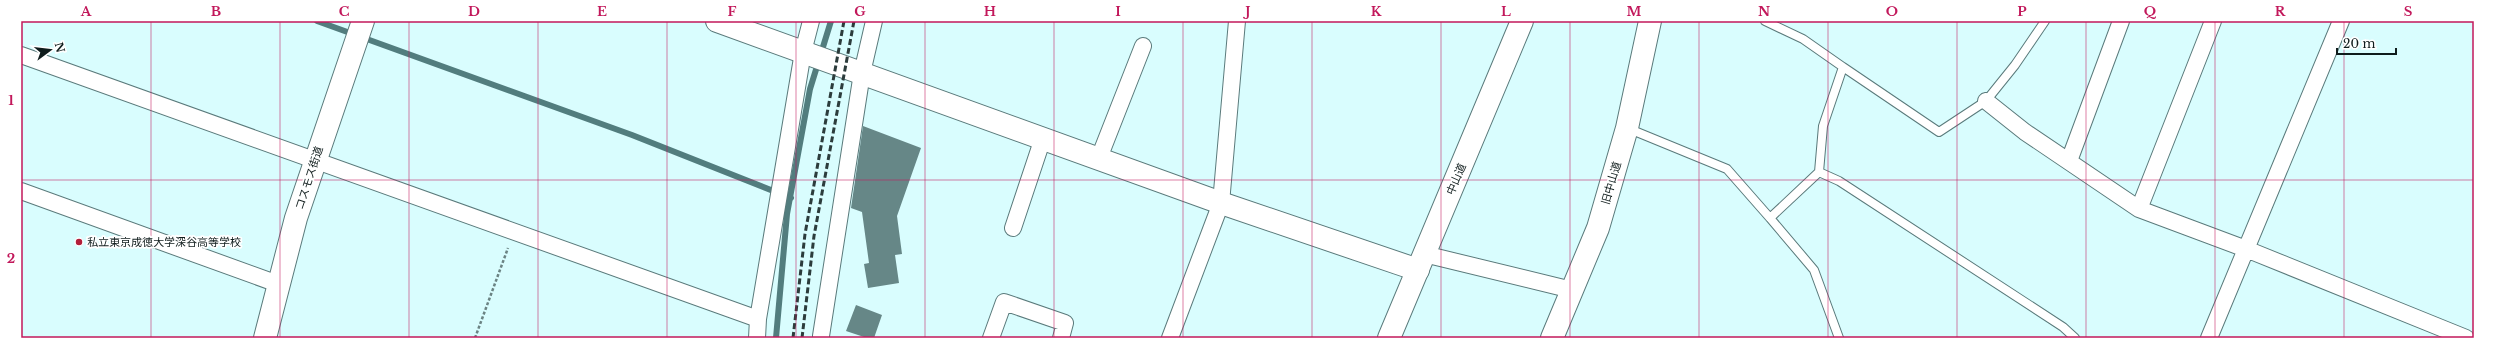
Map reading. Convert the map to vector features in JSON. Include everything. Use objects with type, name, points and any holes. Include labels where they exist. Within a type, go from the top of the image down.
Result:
[{"type":"main road","name":"コスモス街道","points":[[265,338],[278,284],[314,161],[363,21]]},
{"type":"main road","points":[[717,21],[1221,203],[1421,262]]},
{"type":"main road","name":"中山道","points":[[1389,338],[1522,21]]},
{"type":"main road","name":"旧中山道","points":[[1552,338],[1598,228],[1627,128],[1650,21]]},
{"type":"street","points":[[756,338],[803,52],[811,21]]},
{"type":"street","points":[[823,337],[862,73],[874,21]]},
{"type":"street","points":[[1170,338],[1221,203],[1237,21]]},
{"type":"street","points":[[2069,161],[2121,21]]},
{"type":"street","points":[[2139,209],[2213,21]]},
{"type":"street","points":[[2209,338],[2341,21]]},
{"type":"street","points":[[1099,158],[1143,46]]},
{"type":"street","points":[[21,55],[758,319]]},
{"type":"street","points":[[1986,101],[2025,132],[2139,209],[2246,249],[2466,338]]},
{"type":"street","points":[[1013,228],[1043,138]]},
{"type":"street","points":[[21,191],[278,284]]},
{"type":"street","points":[[1421,262],[1572,290]]},
{"type":"street","points":[[991,338],[1004,302],[1065,323],[1061,338]]},
{"type":"lane","points":[[1765,21],[1803,39],[1939,132],[1986,101],[2015,65],[2045,21]]},
{"type":"lane","points":[[1770,218],[1819,172],[1823,126],[1843,67]]},
{"type":"lane","points":[[1627,128],[1727,169],[1814,270],[1839,338]]},
{"type":"lane","points":[[1819,172],[1838,181],[2063,327],[2075,338]]},
{"type":"path","points":[[475,338],[514,232]]},
{"type":"building","points":[[863,126],[921,148],[897,216],[902,254],[895,255],[899,283],[868,288],[864,264],[869,263],[862,212],[851,208]]},
{"type":"building","points":[[856,305],[882,315],[874,338],[867,338],[846,331]]},
{"type":"waterway","points":[[317,21],[632,135],[791,198]]},
{"type":"waterway","points":[[776,338],[787,214],[810,89],[831,21]]},
{"type":"railway","points":[[793,338],[805,234],[844,21]]},
{"type":"railway","points":[[802,338],[814,236],[854,21]]},
{"type":"place","name":"私立東京成徳大学深谷高等学校","points":[[79,242]]}]
